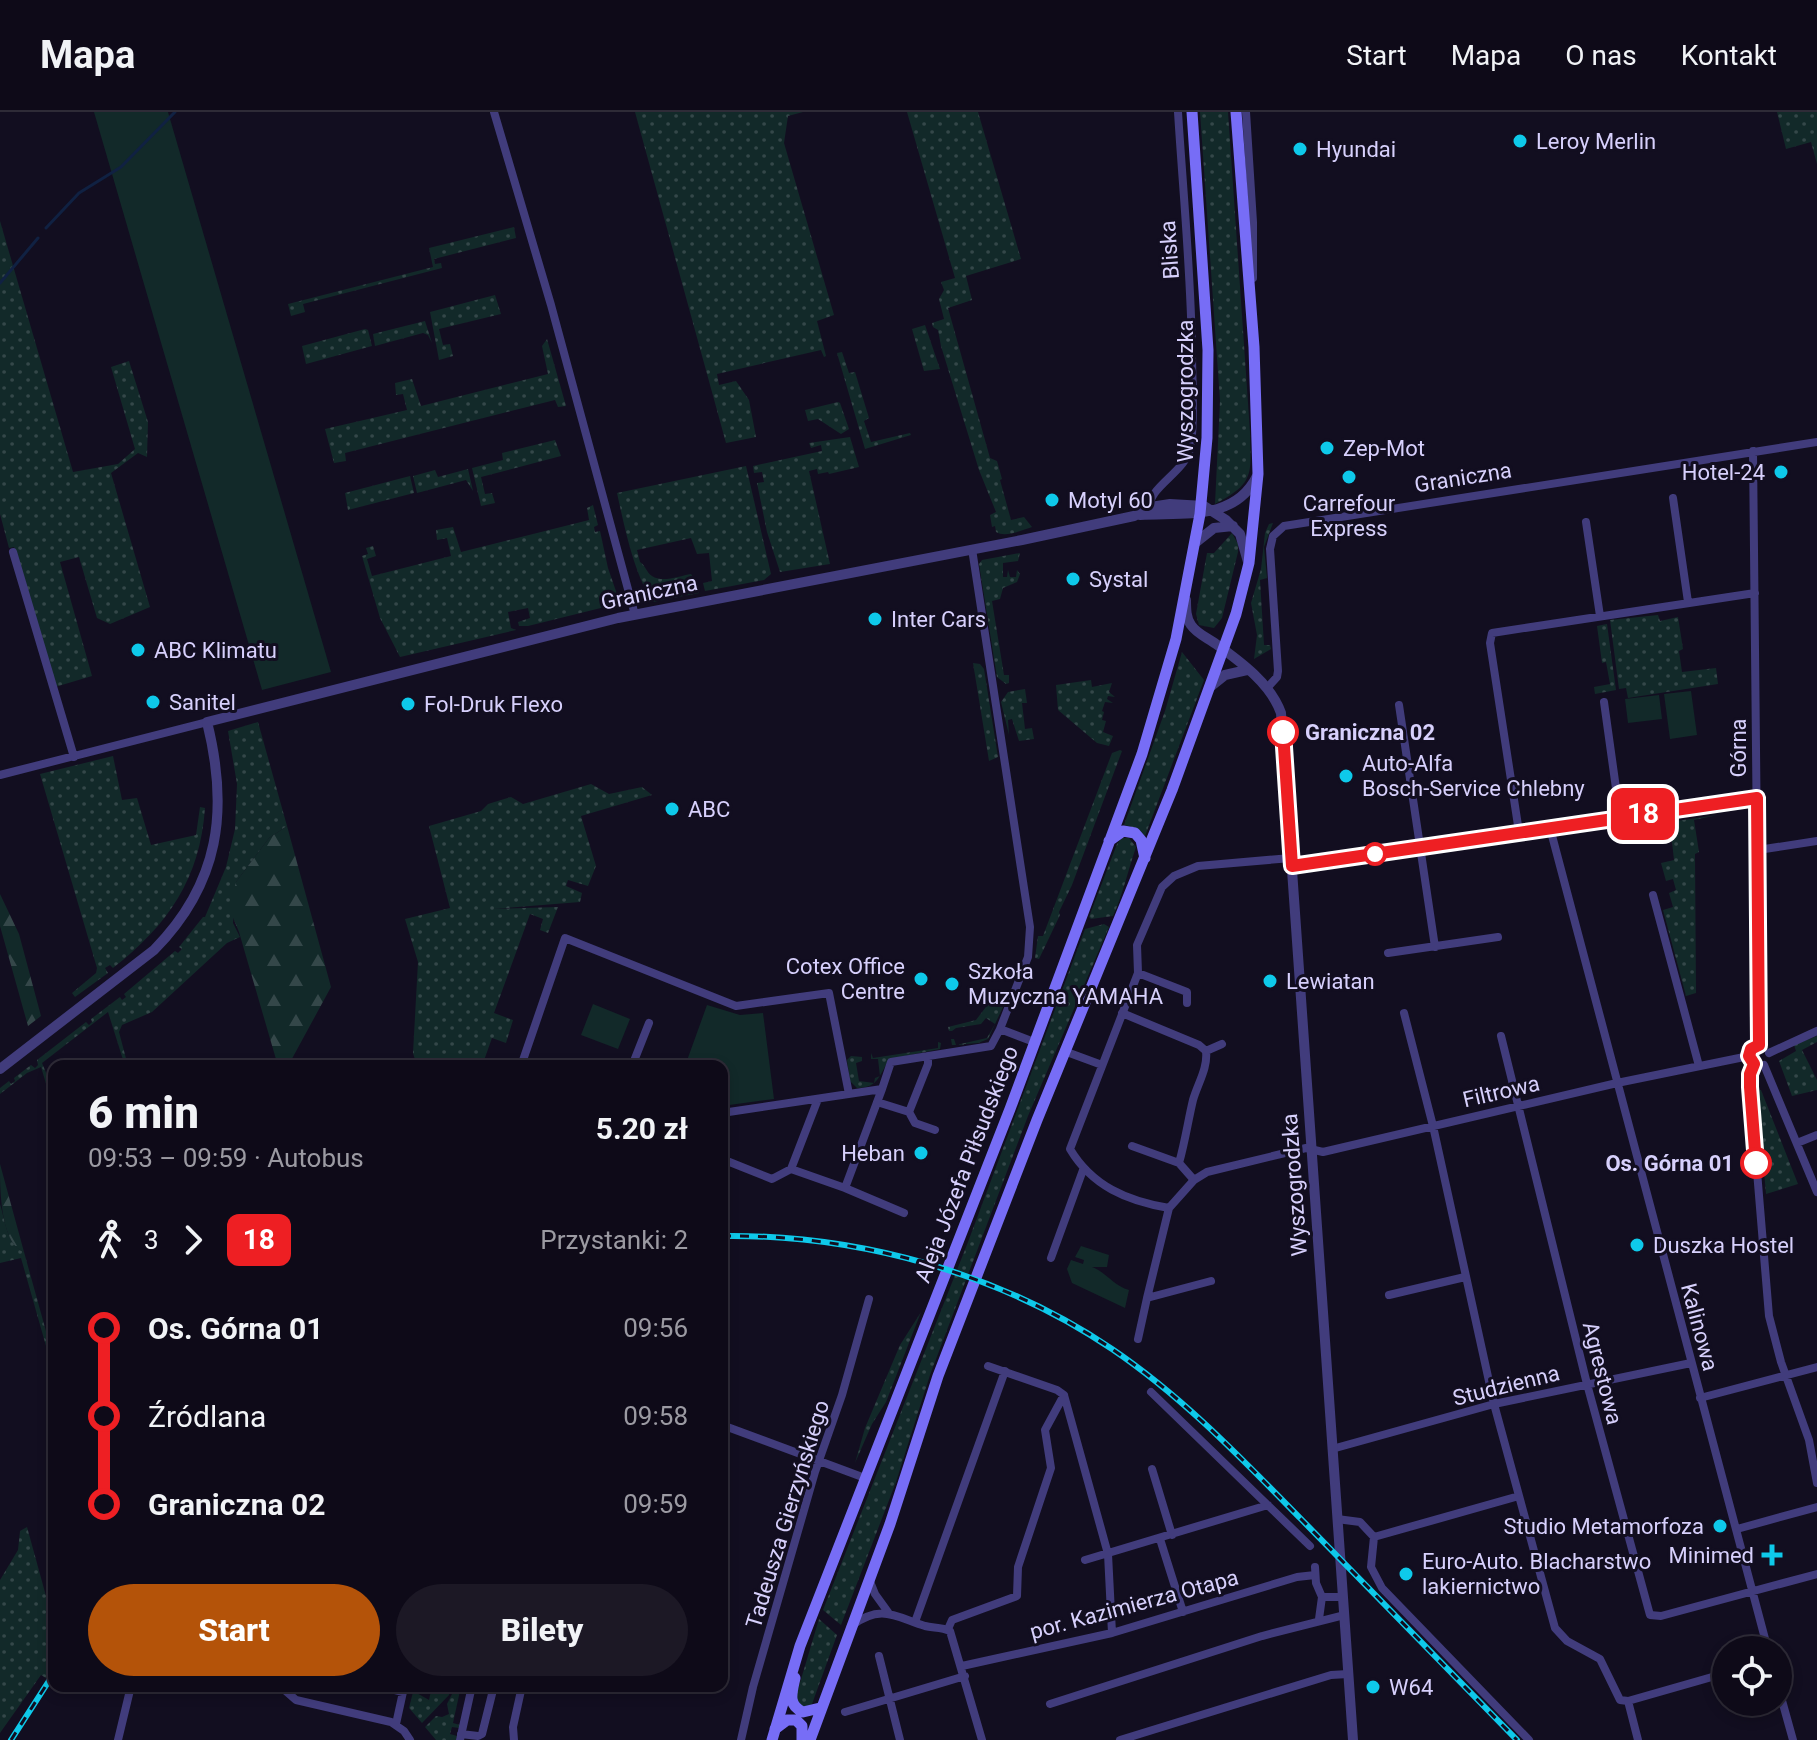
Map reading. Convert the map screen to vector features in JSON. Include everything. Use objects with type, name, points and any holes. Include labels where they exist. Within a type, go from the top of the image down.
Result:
[{"type":"main road","name":"Wyszogrodzka","points":[[1186,598],[1195,543],[1205,510],[1209,374],[1192,112]]},
{"type":"main road","points":[[810,1740],[905,1479],[938,1376],[1225,650],[1249,563],[1258,474],[1254,347],[1236,112]]},
{"type":"main road","name":"Aleja Józefa Piłsudskiego","points":[[774,1735],[800,1646],[1109,841],[1160,697],[1186,598]]},
{"type":"main road","points":[[1109,841],[1123,831],[1135,833],[1141,840],[1145,858]]},
{"type":"main road","points":[[800,1646],[792,1703],[803,1712],[820,1708]]},
{"type":"main road","points":[[774,1735],[787,1720],[796,1720],[802,1726],[802,1740]]},
{"type":"street","points":[[494,112],[558,331],[635,615]]},
{"type":"street","name":"Bliska","points":[[1150,511],[1153,495],[1187,459],[1192,434],[1191,312],[1178,112]]},
{"type":"street","points":[[1246,112],[1253,222],[1254,347]]},
{"type":"street","name":"Graniczna","points":[[1267,688],[1277,677],[1278,671],[1270,549],[1276,531],[1284,526],[1817,442]]},
{"type":"street","name":"Górna","points":[[1753,451],[1759,1045]]},
{"type":"street","points":[[1205,510],[1228,505],[1246,492],[1258,474]]},
{"type":"street","points":[[1673,498],[1688,602]]},
{"type":"street","points":[[1205,510],[1233,526],[1242,540],[1249,563]]},
{"type":"street","name":"Graniczna","points":[[0,775],[635,615],[1150,511],[1205,510]]},
{"type":"street","points":[[1586,522],[1600,616]]},
{"type":"street","points":[[1195,543],[1214,528],[1233,526]]},
{"type":"street","points":[[845,1188],[891,1062],[991,1046],[1028,957],[1030,927],[972,549]]},
{"type":"street","points":[[13,552],[74,757]]},
{"type":"street","points":[[1519,832],[1490,636],[1496,631],[1755,593]]},
{"type":"street","name":"Wyszogrodzka","points":[[1186,598],[1188,619],[1193,628],[1225,650],[1267,688],[1281,713],[1353,1740]]},
{"type":"street","points":[[1210,687],[1232,672],[1247,670]]},
{"type":"street","points":[[1604,702],[1620,817]]},
{"type":"street","points":[[1399,705],[1435,947]]},
{"type":"street","points":[[0,1069],[154,950],[193,901],[209,863],[219,812],[217,776],[207,722]]},
{"type":"street","points":[[1169,1208],[1134,1200],[1097,1181],[1083,1170],[1070,1149],[1138,973],[1137,945],[1162,887],[1174,876],[1198,866],[1292,862],[1421,848],[1757,798]]},
{"type":"street","name":"Kalinowa","points":[[1550,828],[1764,1636]]},
{"type":"street","points":[[1758,850],[1817,841]]},
{"type":"street","points":[[1653,895],[1699,1066]]},
{"type":"street","points":[[1388,953],[1498,937]]},
{"type":"street","points":[[523,1060],[565,938],[736,1006],[829,993],[849,1094]]},
{"type":"street","points":[[1138,973],[1187,992],[1187,1003]]},
{"type":"street","points":[[1122,1013],[1199,1045],[1206,1051],[1206,1063],[1179,1163]]},
{"type":"street","points":[[1404,1013],[1433,1126],[1494,1404],[1555,1628],[1567,1641],[1600,1659],[1620,1700],[1628,1701],[1712,1677]]},
{"type":"street","points":[[634,1060],[649,1023]]},
{"type":"street","points":[[1000,1029],[1034,1042]]},
{"type":"street","points":[[1769,1053],[1817,1031]]},
{"type":"street","name":"Agrestowa","points":[[1501,1036],[1587,1384],[1650,1615],[1661,1616],[1752,1591]]},
{"type":"street","points":[[1206,1051],[1222,1044]]},
{"type":"street","points":[[1756,1062],[1768,1060],[1769,1053],[1765,1047],[1759,1045],[1751,1049],[1756,1062],[1797,1143],[1817,1192]]},
{"type":"street","points":[[1064,1051],[1102,1065]]},
{"type":"street","points":[[909,1112],[928,1064],[928,1056]]},
{"type":"street","points":[[1756,1062],[1750,1074],[1750,1087],[1768,1310],[1809,1440],[1817,1483]]},
{"type":"street","name":"Filtrowa","points":[[1194,1180],[1212,1171],[1312,1148],[1323,1152],[1617,1083],[1699,1066],[1756,1062]]},
{"type":"street","points":[[728,1112],[882,1089]]},
{"type":"street","points":[[728,1161],[772,1179],[791,1169],[818,1099]]},
{"type":"street","points":[[877,1102],[909,1112],[915,1123],[935,1130]]},
{"type":"street","points":[[1797,1143],[1817,1135]]},
{"type":"street","points":[[1132,1146],[1179,1163],[1194,1180],[1169,1208],[1138,1339]]},
{"type":"street","points":[[791,1169],[904,1213]]},
{"type":"street","points":[[1051,1258],[1083,1170]]},
{"type":"street","points":[[1389,1295],[1465,1277]]},
{"type":"street","points":[[1147,1298],[1211,1281]]},
{"type":"street","name":"Tadeusza Gierzyńskiego","points":[[741,1740],[818,1463],[842,1395],[869,1299]]},
{"type":"street","name":"Studzienna","points":[[1332,1449],[1494,1404],[1691,1363]]},
{"type":"street","points":[[988,1366],[1064,1395],[1108,1554],[1112,1633]]},
{"type":"street","points":[[1700,1398],[1817,1367]]},
{"type":"street","points":[[915,1622],[1005,1371]]},
{"type":"street","points":[[1151,1392],[1310,1546]]},
{"type":"street","points":[[948,1629],[952,1620],[1017,1596],[1018,1567],[1051,1468],[1045,1430],[1064,1395]]},
{"type":"street","points":[[728,1427],[865,1478]]},
{"type":"street","points":[[1152,1469],[1172,1535]]},
{"type":"street","points":[[1374,1537],[1519,1496]]},
{"type":"street","points":[[1085,1560],[1268,1505]]},
{"type":"street","points":[[1737,1529],[1817,1507]]},
{"type":"street","points":[[1337,1519],[1360,1522],[1374,1537],[1371,1567],[1382,1588],[1529,1740]]},
{"type":"street","points":[[1160,1539],[1183,1612]]},
{"type":"street","name":"por. Kazimierza Otapa","points":[[962,1666],[1112,1633],[1315,1571],[1322,1597]]},
{"type":"street","points":[[1752,1591],[1817,1574]]},
{"type":"street","points":[[868,1578],[888,1612]]},
{"type":"street","points":[[1319,1619],[1322,1597],[1342,1597]]},
{"type":"street","points":[[850,1626],[866,1617],[888,1612],[948,1629],[952,1633],[982,1740]]},
{"type":"street","points":[[1050,1704],[1319,1619],[1344,1615]]},
{"type":"street","points":[[879,1656],[900,1740]]},
{"type":"street","points":[[1120,1740],[1331,1675],[1348,1674]]},
{"type":"street","points":[[845,1712],[965,1676]]},
{"type":"street","points":[[118,1740],[130,1692]]},
{"type":"street","points":[[287,1692],[296,1700],[396,1724],[410,1740]]},
{"type":"street","points":[[396,1724],[403,1692]]},
{"type":"street","points":[[471,1692],[461,1737],[482,1734],[492,1692]]},
{"type":"street","points":[[514,1740],[513,1727],[521,1692]]},
{"type":"street","points":[[1628,1701],[1638,1740]]},
{"type":"street","points":[[1786,1716],[1793,1740]]},
{"type":"green space","points":[[94,112],[168,112],[331,672],[262,690]]},
{"type":"green space","points":[[635,112],[803,112],[788,116],[784,143],[834,315],[817,321],[826,356],[821,350],[717,374],[719,385],[736,381],[749,400],[756,437],[726,443]]},
{"type":"green space","points":[[907,112],[978,112],[1021,259],[966,276],[972,300],[948,308],[990,458],[997,461],[1011,520],[1024,517],[1032,527],[1014,533],[1000,534],[995,526],[992,527],[990,515],[996,512],[979,470],[938,330],[933,327],[932,323],[944,319],[939,299],[944,290],[941,282],[955,278]]},
{"type":"green space","points":[[1200,112],[1228,112],[1251,458],[1244,483],[1215,504],[1220,401]]},
{"type":"green space","points":[[1777,112],[1817,112],[1817,164],[1811,142],[1786,149]]},
{"type":"green space","points":[[0,221],[73,472],[118,464],[135,449],[111,367],[129,361],[148,422],[147,457],[138,453],[111,473],[150,607],[110,624],[97,618],[79,557],[60,562],[92,676],[55,687],[14,547],[9,548],[0,514]]},
{"type":"green space","points":[[514,227],[516,238],[434,259],[435,264],[441,263],[442,268],[303,304],[305,312],[291,316],[288,304],[433,267],[429,248]]},
{"type":"green space","points":[[495,295],[501,314],[439,329],[443,345],[450,344],[453,356],[439,360],[430,312]]},
{"type":"green space","points":[[425,321],[432,343],[423,333],[375,346],[373,334]]},
{"type":"green space","points":[[925,325],[940,369],[924,371],[912,329]]},
{"type":"green space","points":[[365,329],[372,346],[306,364],[302,346]]},
{"type":"green space","points":[[547,339],[566,406],[558,407],[555,400],[345,453],[346,461],[334,463],[325,429],[407,410],[403,394],[396,395],[395,383],[412,379],[421,406],[548,374],[542,346]]},
{"type":"green space","points":[[842,352],[849,373],[855,372],[869,418],[864,421],[871,442],[911,435],[865,449],[837,353]]},
{"type":"green space","points":[[838,402],[849,429],[841,434],[818,419],[808,421],[805,410]]},
{"type":"green space","points":[[850,437],[859,467],[829,474],[818,474],[817,469],[809,471],[830,564],[780,572],[767,532],[757,483],[764,482],[762,472],[754,473],[753,466],[822,451],[821,445],[811,448],[809,443]]},
{"type":"green space","points":[[555,440],[561,456],[481,477],[485,494],[492,493],[495,503],[481,506],[472,468],[503,460],[502,453]]},
{"type":"green space","points":[[746,466],[771,574],[764,580],[705,591],[703,583],[712,581],[709,553],[697,554],[691,538],[637,550],[640,562],[652,576],[666,579],[691,574],[698,585],[685,587],[683,581],[655,587],[656,595],[667,593],[668,596],[673,592],[699,587],[699,593],[653,602],[635,565],[617,493]]},
{"type":"green space","points":[[468,469],[473,491],[466,480],[417,493],[413,476],[435,470],[438,477]]},
{"type":"green space","points":[[410,476],[414,493],[348,510],[345,493]]},
{"type":"green space","points":[[593,505],[598,525],[594,527],[595,532],[600,531],[619,600],[617,604],[528,626],[519,626],[518,622],[530,618],[528,608],[508,612],[511,628],[516,630],[400,657],[380,618],[362,556],[368,554],[366,548],[373,546],[376,556],[367,559],[372,576],[451,556],[447,538],[437,540],[436,530],[453,527],[461,552],[589,520],[587,508]]},
{"type":"green space","points":[[1273,523],[1264,547],[1267,578],[1260,580],[1264,645],[1270,645],[1271,649],[1254,659],[1257,635],[1251,603],[1261,569],[1265,533],[1269,524]]},
{"type":"green space","points":[[1232,533],[1238,544],[1238,552],[1222,618],[1214,628],[1199,625],[1196,614],[1207,553],[1214,553]]},
{"type":"green space","points":[[1020,553],[1018,561],[1003,563],[1003,577],[1007,577],[1008,570],[1010,577],[1016,577],[1017,570],[1020,574],[1017,582],[1003,588],[1000,599],[992,601],[1004,675],[1009,675],[1009,683],[1006,684],[997,677],[979,564],[982,560]]},
{"type":"green space","points":[[1658,615],[1660,621],[1678,617],[1683,649],[1679,651],[1682,672],[1716,668],[1718,684],[1628,698],[1626,688],[1619,689],[1610,620]]},
{"type":"green space","points":[[1607,624],[1616,690],[1595,694],[1594,687],[1610,684],[1606,662],[1602,663],[1597,626]]},
{"type":"green space","points":[[1182,652],[1204,680],[1145,836],[1137,828],[1124,825],[1165,711]]},
{"type":"green space","points":[[973,663],[980,664],[984,669],[998,757],[989,761]]},
{"type":"green space","points":[[1091,680],[1092,687],[1112,683],[1109,692],[1115,697],[1108,696],[1107,699],[1113,703],[1105,702],[1102,711],[1102,720],[1106,721],[1103,732],[1113,736],[1109,746],[1097,743],[1058,710],[1056,685]]},
{"type":"green space","points":[[1025,689],[1027,703],[1022,703],[1025,729],[1032,728],[1034,739],[1019,741],[1012,719],[1008,720],[1009,735],[1001,702],[1008,692]]},
{"type":"green space","points":[[1691,691],[1697,735],[1670,739],[1664,694]]},
{"type":"green space","points":[[1659,695],[1662,719],[1628,723],[1625,699]]},
{"type":"green space","points":[[258,722],[287,826],[269,838],[236,882],[233,923],[240,937],[227,943],[152,1012],[122,1025],[119,1032],[126,1060],[123,1060],[108,1012],[42,1063],[48,1078],[48,1090],[41,1067],[27,1073],[0,1094],[0,1088],[9,1081],[11,1084],[31,1065],[35,1068],[37,1060],[86,1022],[89,1025],[91,1019],[120,997],[122,1000],[126,997],[124,994],[175,951],[178,953],[182,949],[179,947],[205,917],[226,867],[235,829],[237,784],[228,731]]},
{"type":"green space","points":[[1120,750],[1060,915],[1039,959],[1035,958],[1038,936],[1043,936],[1112,753]]},
{"type":"green space","points":[[113,756],[122,800],[137,798],[151,845],[196,835],[200,807],[205,808],[202,833],[188,878],[165,917],[133,952],[113,968],[110,965],[105,968],[108,973],[75,997],[72,993],[96,973],[97,968],[40,774]]},
{"type":"green space","points":[[591,784],[609,794],[642,787],[652,795],[581,816],[596,866],[588,886],[568,880],[566,886],[582,893],[580,902],[493,909],[558,907],[548,933],[540,930],[543,919],[530,914],[494,1013],[513,1020],[506,1043],[492,1038],[484,1060],[415,1060],[418,962],[405,919],[450,908],[429,826],[481,811],[488,804],[511,797],[523,804]]},
{"type":"green space","points":[[1718,815],[1694,820],[1699,852],[1695,854],[1696,993],[1686,996],[1663,910],[1673,907],[1669,893],[1676,890],[1673,879],[1666,881],[1661,863],[1674,860],[1670,824],[1679,822],[1669,822]]},
{"type":"green space","points":[[287,826],[331,987],[291,1060],[276,1060],[239,932],[229,908],[236,882],[269,838]]},
{"type":"green space","points":[[1122,838],[1129,838],[1136,847],[1117,908],[1113,916],[1091,919],[1089,917]]},
{"type":"green space","points":[[0,894],[19,934],[41,1016],[28,1026],[0,926]]},
{"type":"green space","points":[[1104,924],[1109,927],[1028,1116],[930,1375],[896,1482],[841,1625],[823,1610],[968,1242],[1085,929]]},
{"type":"green space","points":[[1010,992],[988,1039],[958,1045],[987,1038],[995,1024],[986,1018],[981,1024],[952,1031],[948,1027],[976,1020],[992,999]]},
{"type":"green space","points":[[593,1004],[630,1019],[618,1049],[581,1035]]},
{"type":"green space","points":[[707,1005],[740,1015],[763,1013],[774,1099],[728,1105],[728,1060],[687,1060]]},
{"type":"green space","points":[[1817,1036],[1817,1042],[1802,1050],[1817,1080],[1817,1090],[1792,1096],[1779,1061],[1796,1051],[1794,1045]]},
{"type":"green space","points":[[938,1042],[941,1043],[940,1049],[890,1059],[880,1076],[878,1059],[871,1059],[871,1053],[873,1058],[938,1048]]},
{"type":"green space","points":[[851,1056],[862,1057],[862,1061],[856,1063],[859,1081],[874,1083],[857,1088],[850,1081],[847,1060]]},
{"type":"green space","points":[[1757,1090],[1761,1090],[1798,1184],[1766,1194]]},
{"type":"green space","points":[[0,1164],[24,1252],[16,1247],[6,1226],[1,1200]]},
{"type":"green space","points":[[0,1204],[10,1238],[24,1252],[48,1338],[48,1353],[21,1258],[0,1263]]},
{"type":"green space","points":[[1081,1246],[1109,1255],[1107,1267],[1092,1267],[1129,1290],[1125,1308],[1072,1283],[1067,1269],[1071,1260],[1083,1264],[1084,1260],[1075,1257]]},
{"type":"green space","points":[[921,1312],[886,1402],[872,1424],[855,1463],[865,1428],[900,1345]]},
{"type":"green space","points":[[27,1527],[48,1603],[48,1675],[46,1678],[41,1675],[0,1733],[0,1580],[18,1550],[20,1531]]},
{"type":"green space","points":[[819,1619],[837,1635],[812,1704],[806,1707],[798,1705],[796,1696]]},
{"type":"green space","points":[[413,1692],[429,1700],[431,1692],[449,1692],[422,1723],[409,1708]]},
{"type":"green space","points":[[453,1692],[460,1692],[453,1723],[460,1725],[459,1728],[452,1727],[450,1734],[457,1736],[456,1740],[436,1740],[425,1727],[436,1716],[449,1714],[447,1704]]},
{"type":"waterway","points":[[46,228],[79,193],[121,167],[175,112]]},
{"type":"waterway","points":[[0,283],[38,238]]},
{"type":"railway","points":[[728,1236],[824,1242],[926,1263],[1023,1299],[1069,1322],[1112,1349],[1163,1387],[1234,1451],[1517,1740]]},
{"type":"railway","points":[[11,1740],[48,1682]]},
{"type":"bus line","name":"18","points":[[1283,732],[1292,866],[1757,798],[1759,1045],[1751,1049],[1749,1056],[1754,1064],[1750,1087],[1756,1163]]},
{"type":"place","name":"Leroy Merlin","points":[[1520,141]]},
{"type":"place","name":"Hyundai","points":[[1300,149]]},
{"type":"place","name":"Zep-Mot","points":[[1327,448]]},
{"type":"place","name":"Hotel-24","points":[[1781,472]]},
{"type":"place","name":"Carrefour Express","points":[[1349,477]]},
{"type":"place","name":"Motyl 60","points":[[1052,500]]},
{"type":"place","name":"Systal","points":[[1073,579]]},
{"type":"place","name":"Inter Cars","points":[[875,619]]},
{"type":"place","name":"ABC Klimatu","points":[[138,650]]},
{"type":"place","name":"Sanitel","points":[[153,702]]},
{"type":"place","name":"Fol-Druk Flexo","points":[[408,704]]},
{"type":"place","name":"Graniczna 02","points":[[1283,732]]},
{"type":"place","name":"Auto-Alfa Bosch-Service Chlebny","points":[[1346,776]]},
{"type":"place","name":"ABC","points":[[672,809]]},
{"type":"place","name":"Cotex Office Centre","points":[[921,979]]},
{"type":"place","name":"Lewiatan","points":[[1270,981]]},
{"type":"place","name":"Szkoła Muzyczna YAMAHA","points":[[952,984]]},
{"type":"place","name":"Heban","points":[[921,1153]]},
{"type":"place","name":"Os. Górna 01","points":[[1756,1163]]},
{"type":"place","name":"Duszka Hostel","points":[[1637,1245]]},
{"type":"place","name":"Studio Metamorfoza","points":[[1720,1526]]},
{"type":"place","name":"Minimed","points":[[1772,1555]]},
{"type":"place","name":"Euro-Auto. Blacharstwo lakiernictwo","points":[[1406,1574]]},
{"type":"place","name":"W64","points":[[1373,1687]]}]
